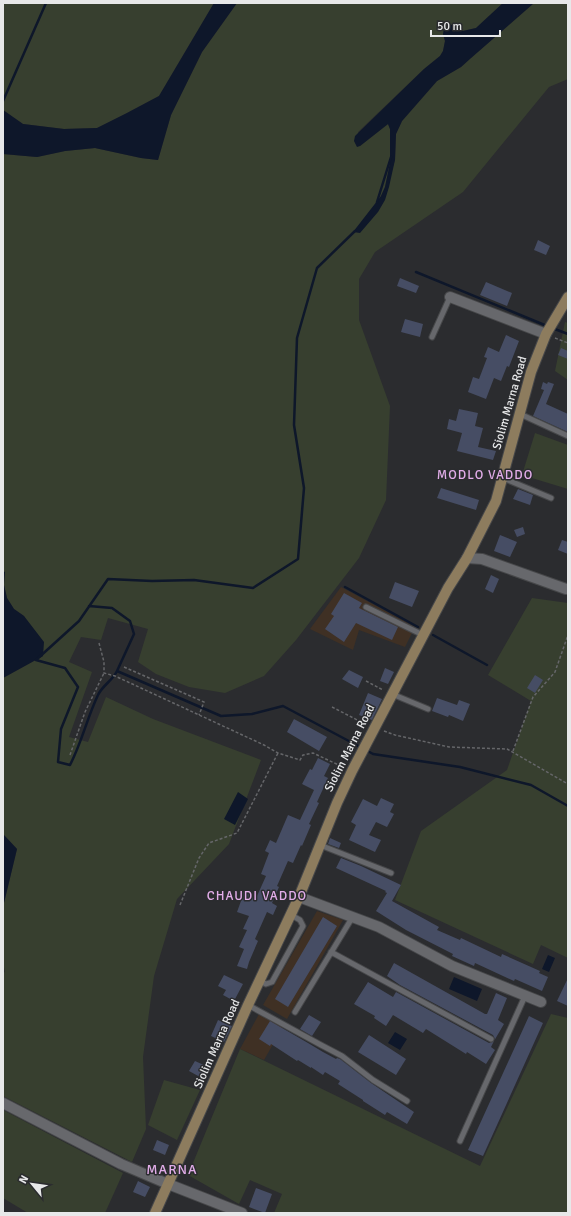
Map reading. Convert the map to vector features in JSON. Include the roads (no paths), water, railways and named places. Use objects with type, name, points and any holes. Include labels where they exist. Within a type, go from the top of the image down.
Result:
[{"type":"main road","name":"Siolim Marna Road","points":[[155,1213],[248,1005],[291,915],[352,771],[448,588],[467,558],[496,501],[531,372],[546,334],[568,297]]},
{"type":"street","points":[[450,297],[546,334]]},
{"type":"street","points":[[467,558],[482,560],[566,589],[568,588]]},
{"type":"street","points":[[299,897],[379,927],[452,966],[541,1002]]},
{"type":"street","points":[[3,1103],[120,1164],[242,1213]]},
{"type":"lane","points":[[432,337],[450,297]]},
{"type":"lane","points":[[520,414],[568,436]]},
{"type":"lane","points":[[502,478],[551,498]]},
{"type":"lane","points":[[366,607],[423,635]]},
{"type":"lane","points":[[392,694],[428,709]]},
{"type":"lane","points":[[320,845],[391,873]]},
{"type":"lane","points":[[260,981],[266,984],[272,982],[303,926],[300,920],[291,915]]},
{"type":"lane","points":[[295,1012],[352,918]]},
{"type":"lane","points":[[331,952],[491,1039]]},
{"type":"lane","points":[[460,1141],[525,996]]},
{"type":"lane","points":[[248,1005],[342,1056],[373,1080],[407,1101]]},
{"type":"water","points":[[214,3],[237,3],[202,52],[171,115],[158,160],[141,158],[95,148],[65,151],[37,157],[3,154],[3,110],[23,124],[64,129],[97,128],[159,96]]},
{"type":"water","points":[[503,3],[534,3],[461,67],[437,81],[402,121],[396,134],[395,160],[385,200],[378,212],[360,233],[353,232],[381,196],[385,187],[390,163],[390,129],[388,124],[357,147],[354,141],[355,136],[424,69],[440,56],[443,51],[445,41],[443,34],[444,28],[450,24],[463,31],[476,28]]},
{"type":"water","points":[[3,571],[5,572],[4,585],[7,598],[14,609],[24,616],[44,642],[43,656],[3,678]]},
{"type":"water","points":[[238,792],[248,799],[235,825],[224,819]]},
{"type":"water","points":[[3,834],[17,849],[3,907]]},
{"type":"water","points":[[548,955],[555,958],[549,972],[542,969]]},
{"type":"water","points":[[454,977],[482,989],[477,1001],[449,989]]},
{"type":"water","points":[[395,1032],[407,1039],[400,1050],[388,1043]]},
{"type":"waterway","points":[[3,101],[46,3]]},
{"type":"waterway","points":[[377,202],[391,157]]},
{"type":"waterway","points":[[36,660],[79,621],[108,579],[152,581],[194,580],[253,588],[298,559],[304,488],[294,425],[297,338],[317,268],[355,231]]},
{"type":"waterway","points":[[416,272],[547,326]]},
{"type":"waterway","points":[[552,328],[568,334]]},
{"type":"waterway","points":[[345,587],[418,627]]},
{"type":"waterway","points":[[89,606],[112,608],[130,621],[134,634],[117,671]]},
{"type":"waterway","points":[[433,635],[487,665]]},
{"type":"waterway","points":[[36,660],[65,668],[78,687],[61,729],[58,762],[70,765],[98,695],[117,671],[221,716],[252,714],[283,706],[362,748]]},
{"type":"waterway","points":[[366,750],[373,754],[460,767],[531,785],[568,806]]},
{"type":"district","name":"MODLO VADDO","points":[[485,475]]},
{"type":"district","name":"CHAUDI VADDO","points":[[257,896]]},
{"type":"district","name":"MARNA","points":[[172,1169]]}]
